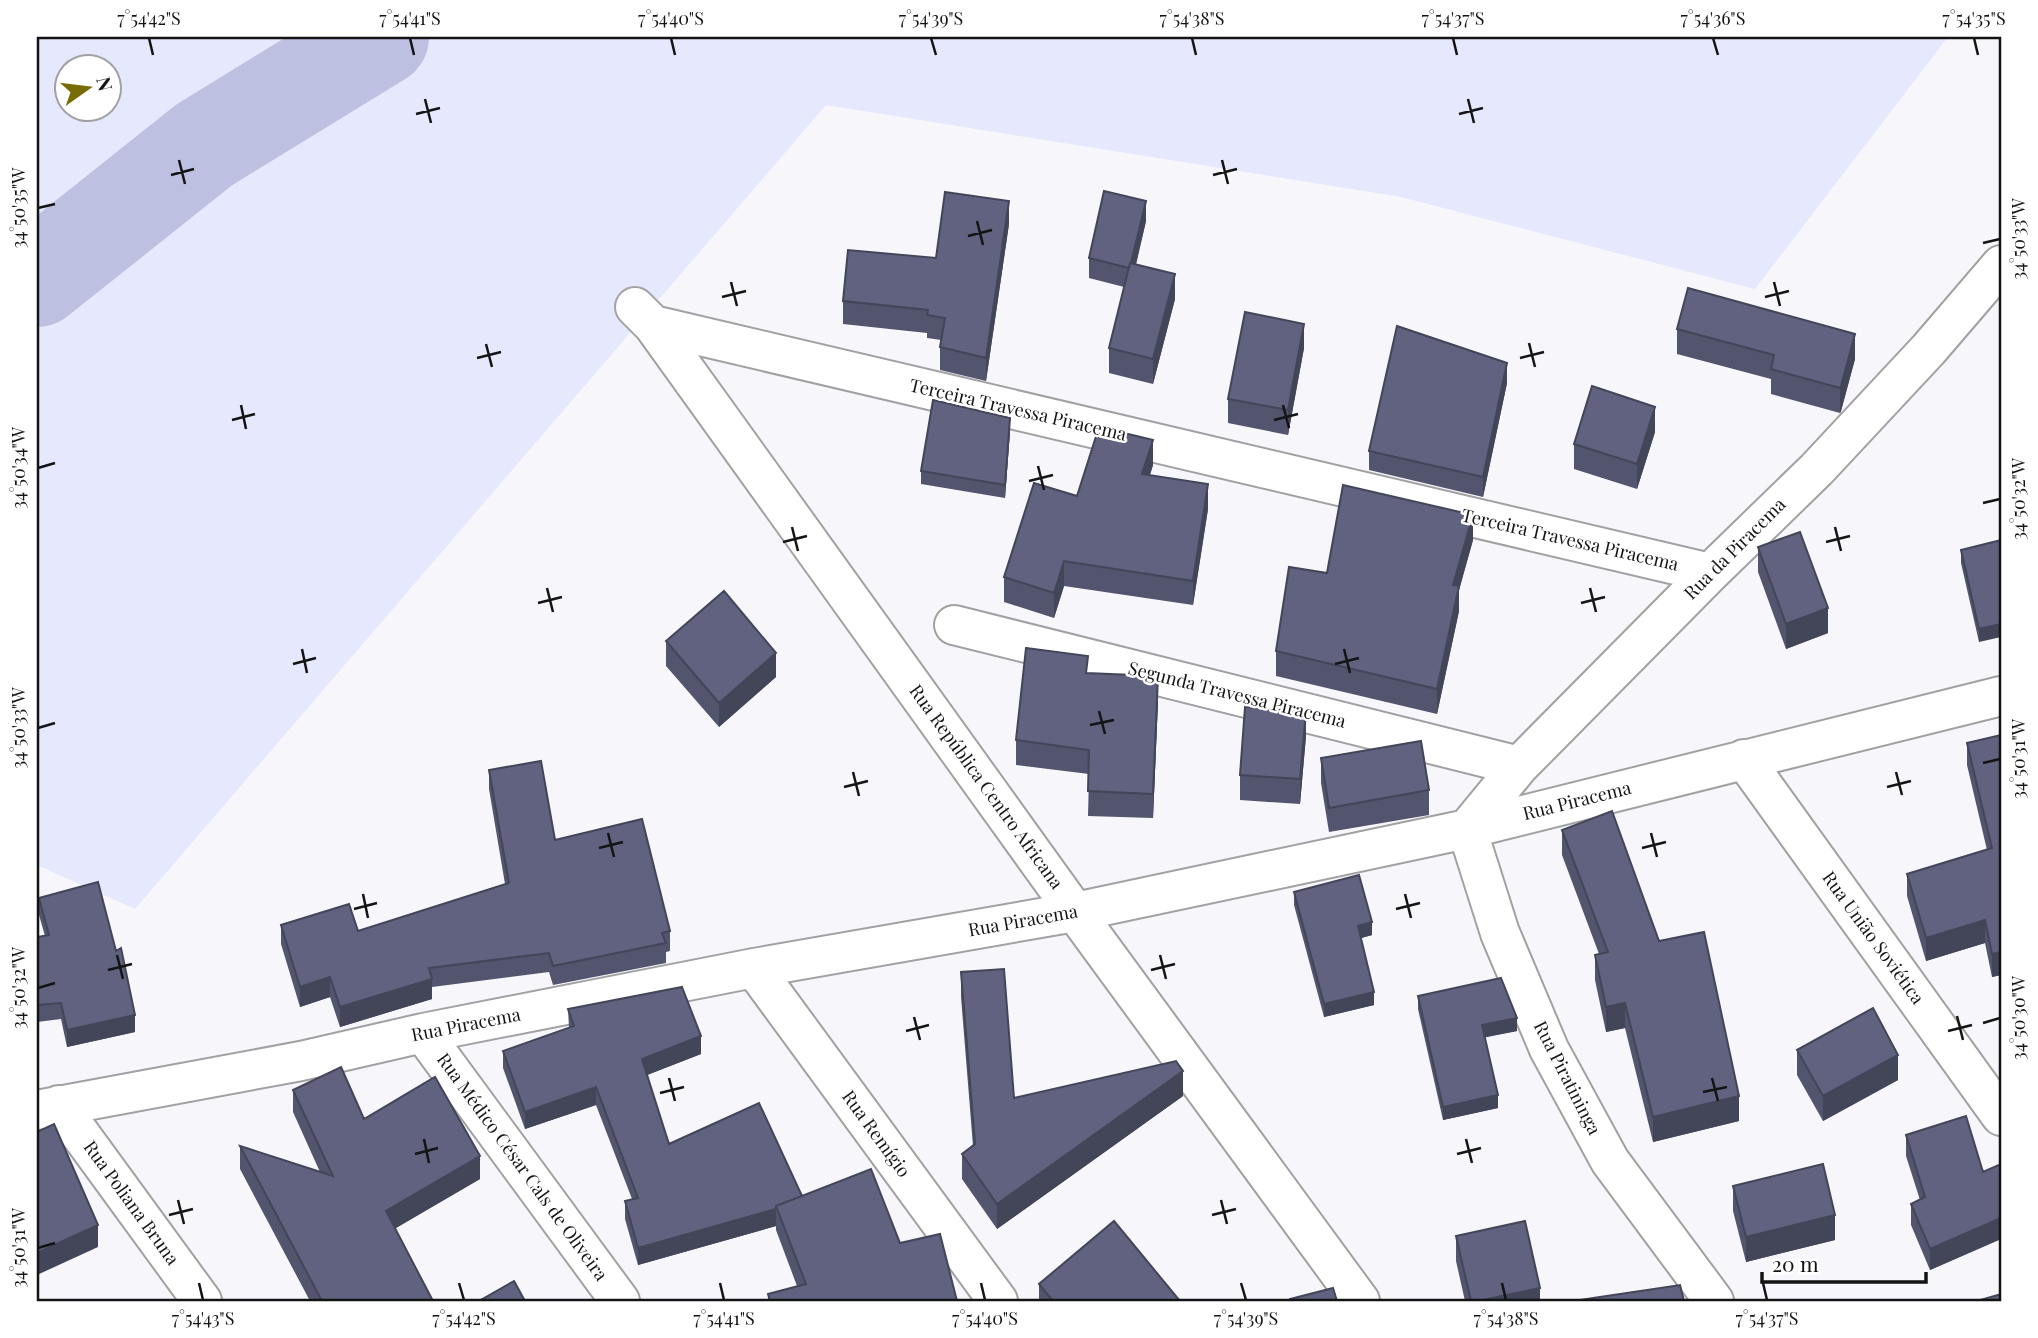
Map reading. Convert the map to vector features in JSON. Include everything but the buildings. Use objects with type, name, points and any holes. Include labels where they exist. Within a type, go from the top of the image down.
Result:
[{"type":"street","name":"Rua da Piracema","points":[[1466,829],[1519,765],[1817,469],[1929,349],[2001,265]]},
{"type":"street","name":"Terceira Travessa Piracema","points":[[644,316],[1710,573]]},
{"type":"street","name":"Rua República Centro Africana","points":[[644,316],[1360,1301]]},
{"type":"street","name":"Segunda Travessa Piracema","points":[[954,625],[1519,765]]},
{"type":"street","name":"Rua Piracema","points":[[48,1108],[302,1061],[423,1033],[754,968],[1075,912],[1466,829],[2001,696]]},
{"type":"street","name":"Rua União Soviética","points":[[1744,759],[2001,1116]]},
{"type":"street","name":"Rua Piratininga","points":[[1466,829],[1500,933],[1549,1049],[1610,1161],[1714,1301]]},
{"type":"street","name":"Rua Remígio","points":[[754,968],[998,1301]]},
{"type":"street","name":"Rua Médico César Cals de Oliveira","points":[[423,1033],[620,1301]]},
{"type":"street","name":"Rua Poliana Bruna","points":[[48,1108],[202,1301]]},
{"type":"shaded area","points":[[37,37],[1948,37],[1755,289],[1401,197],[826,105],[135,909],[37,865]]},
{"type":"waterway","points":[[37,278],[204,145],[380,37]]}]
